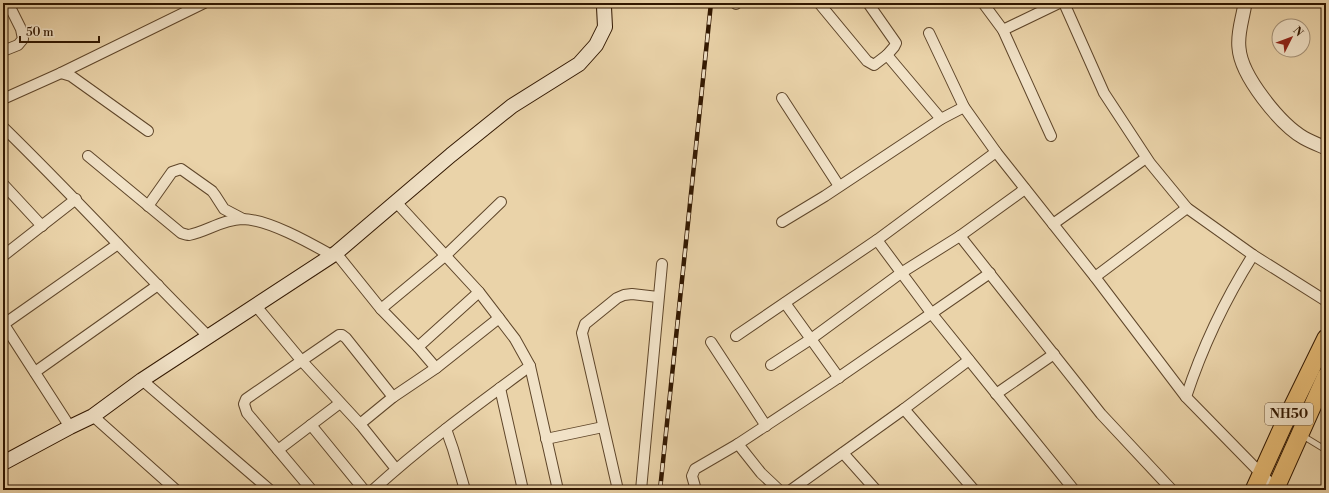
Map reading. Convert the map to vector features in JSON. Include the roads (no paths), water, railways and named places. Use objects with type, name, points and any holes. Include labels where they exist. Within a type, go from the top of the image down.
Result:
[{"type":"highway","name":"NH50","points":[[1254,490],[1326,338]]},
{"type":"highway","name":"NH50","points":[[1275,489],[1326,376]]},
{"type":"main road","points":[[3,463],[92,416],[142,380],[334,254],[451,155],[512,106],[579,64],[596,45],[605,27],[603,3]]},
{"type":"street","points":[[3,99],[61,73],[204,3]]},
{"type":"street","points":[[819,3],[867,61],[874,65],[878,64],[896,43],[895,39],[868,3]]},
{"type":"street","points":[[983,3],[1003,30],[1051,136]]},
{"type":"street","points":[[1003,30],[1059,3]]},
{"type":"street","points":[[1064,3],[1104,93],[1146,158],[1187,208],[1253,254],[1326,301]]},
{"type":"street","points":[[1245,3],[1239,31],[1238,48],[1245,71],[1276,115],[1303,137],[1326,148]]},
{"type":"street","points":[[3,51],[18,45],[23,39],[21,29],[7,5]]},
{"type":"street","points":[[929,33],[964,107],[996,152],[1095,277],[1186,396],[1275,489]]},
{"type":"street","points":[[887,55],[941,119]]},
{"type":"street","points":[[61,73],[71,76],[148,131]]},
{"type":"street","points":[[782,98],[839,186]]},
{"type":"street","points":[[782,222],[941,119],[964,107]]},
{"type":"street","points":[[3,127],[76,199],[209,337]]},
{"type":"street","points":[[736,336],[877,240],[996,152]]},
{"type":"street","points":[[88,156],[181,233],[188,235],[220,223],[243,219],[263,221],[334,254],[381,309],[436,368]]},
{"type":"street","points":[[1053,224],[1146,158]]},
{"type":"street","points":[[148,206],[172,172],[181,169],[212,191],[224,209],[243,219]]},
{"type":"street","points":[[3,184],[42,226]]},
{"type":"street","points":[[771,365],[811,339],[901,274],[960,236],[1025,189]]},
{"type":"street","points":[[3,256],[76,199]]},
{"type":"street","points":[[396,202],[444,256],[479,292],[515,339],[530,366],[558,490]]},
{"type":"street","points":[[381,309],[444,256],[502,202]]},
{"type":"street","points":[[1095,277],[1187,208]]},
{"type":"street","points":[[960,236],[1102,414],[1172,490]]},
{"type":"street","points":[[877,240],[932,314],[1074,490]]},
{"type":"street","points":[[70,427],[3,323],[118,244]]},
{"type":"street","points":[[1186,396],[1196,366],[1238,278],[1253,254]]},
{"type":"street","points":[[641,490],[662,264]]},
{"type":"street","points":[[696,490],[692,476],[695,469],[738,444],[839,378],[990,273]]},
{"type":"street","points":[[35,372],[158,285]]},
{"type":"street","points":[[418,347],[479,292]]},
{"type":"street","points":[[618,490],[582,333],[585,324],[617,298],[632,294],[658,297]]},
{"type":"street","points":[[785,303],[839,378]]},
{"type":"street","points":[[256,306],[301,360],[360,424],[396,469]]},
{"type":"street","points":[[360,424],[393,397],[436,368],[499,318]]},
{"type":"street","points":[[310,488],[247,413],[244,404],[246,398],[335,337],[342,335],[393,397]]},
{"type":"street","points":[[711,342],[766,426]]},
{"type":"street","points":[[996,394],[1054,354]]},
{"type":"street","points":[[791,490],[843,454],[969,360]]},
{"type":"street","points":[[373,490],[396,469],[530,366]]},
{"type":"street","points":[[142,380],[270,490]]},
{"type":"street","points":[[500,388],[523,490]]},
{"type":"street","points":[[278,450],[340,403]]},
{"type":"street","points":[[904,409],[974,490]]},
{"type":"street","points":[[92,416],[176,490]]},
{"type":"street","points":[[311,425],[364,490]]},
{"type":"street","points":[[546,439],[603,427]]},
{"type":"street","points":[[446,430],[465,490]]},
{"type":"street","points":[[738,444],[762,473],[779,490]]},
{"type":"street","points":[[843,454],[876,490]]},
{"type":"lane","points":[[1300,435],[1326,450]]},
{"type":"railway","points":[[660,490],[711,3]]}]
